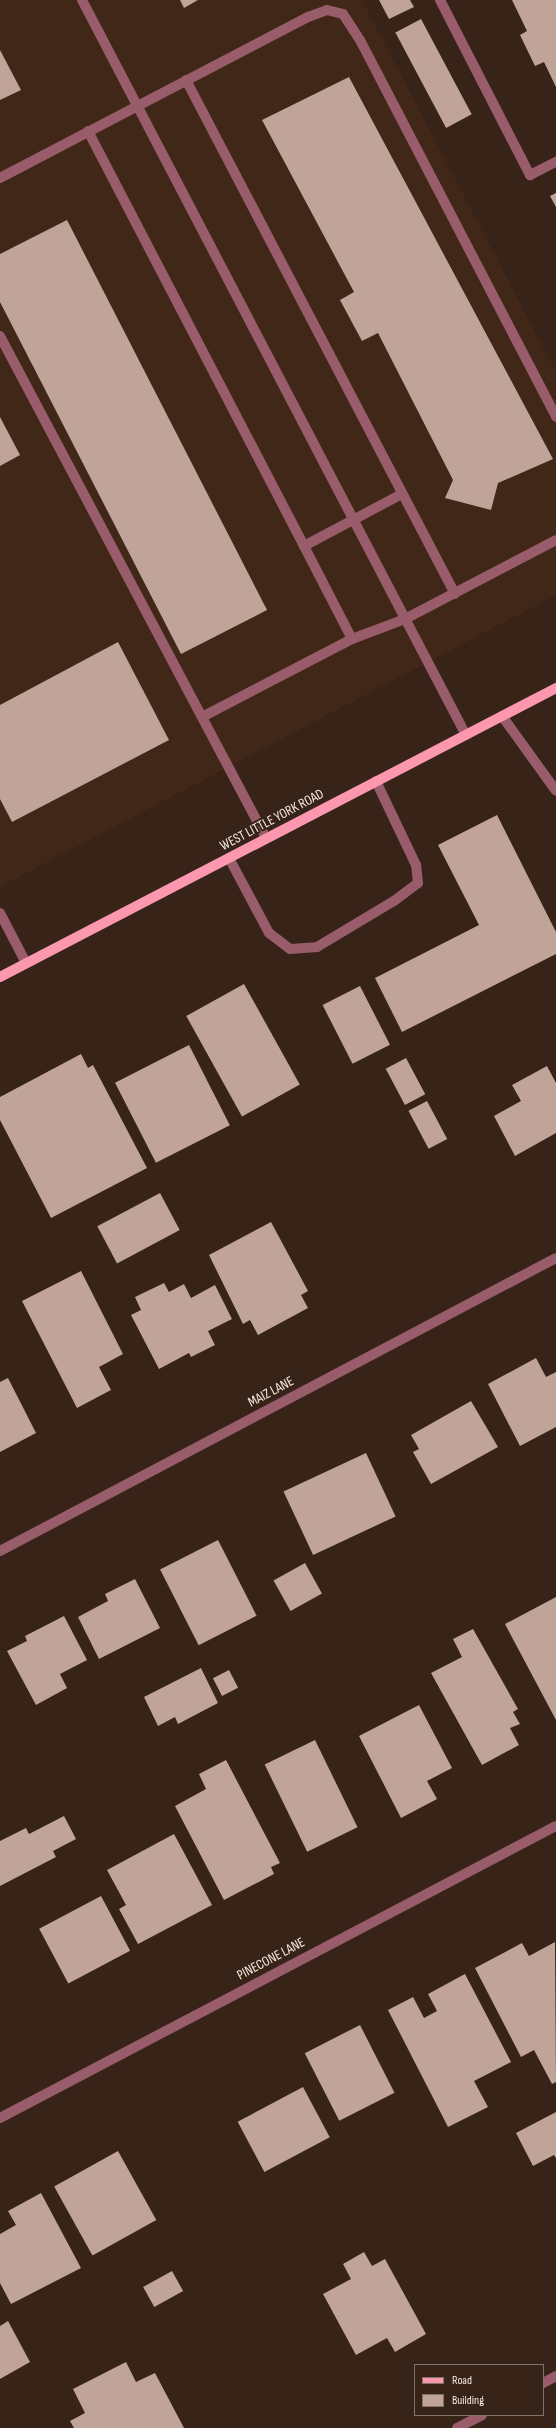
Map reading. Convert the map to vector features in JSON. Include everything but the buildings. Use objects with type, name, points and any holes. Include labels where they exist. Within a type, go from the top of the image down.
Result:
[{"type":"main road","name":"WEST LITTLE YORK ROAD","points":[[0,977],[556,688]]},
{"type":"street","points":[[82,0],[466,735]]},
{"type":"street","points":[[440,0],[530,175],[556,162]]},
{"type":"street","points":[[0,178],[137,105],[308,17],[327,10],[343,14],[360,40],[556,417]]},
{"type":"street","points":[[186,80],[455,594]]},
{"type":"street","points":[[88,131],[352,639]]},
{"type":"street","points":[[0,336],[266,838]]},
{"type":"street","points":[[304,546],[402,494]]},
{"type":"street","points":[[202,717],[352,639],[405,620],[556,540]]},
{"type":"street","points":[[502,716],[556,791]]},
{"type":"street","points":[[229,858],[269,933],[290,948],[317,947],[394,901],[418,883],[416,865],[376,781]]},
{"type":"street","points":[[0,913],[26,963]]},
{"type":"street","name":"MAIZ LANE","points":[[0,1551],[556,1258]]},
{"type":"street","name":"PINECONE LANE","points":[[0,2118],[556,1826]]},
{"type":"street","points":[[544,2382],[556,2376]]},
{"type":"street","points":[[457,2428],[480,2416]]},
{"type":"shaded area","points":[[0,0],[362,0],[556,372],[556,595],[0,887]]}]
